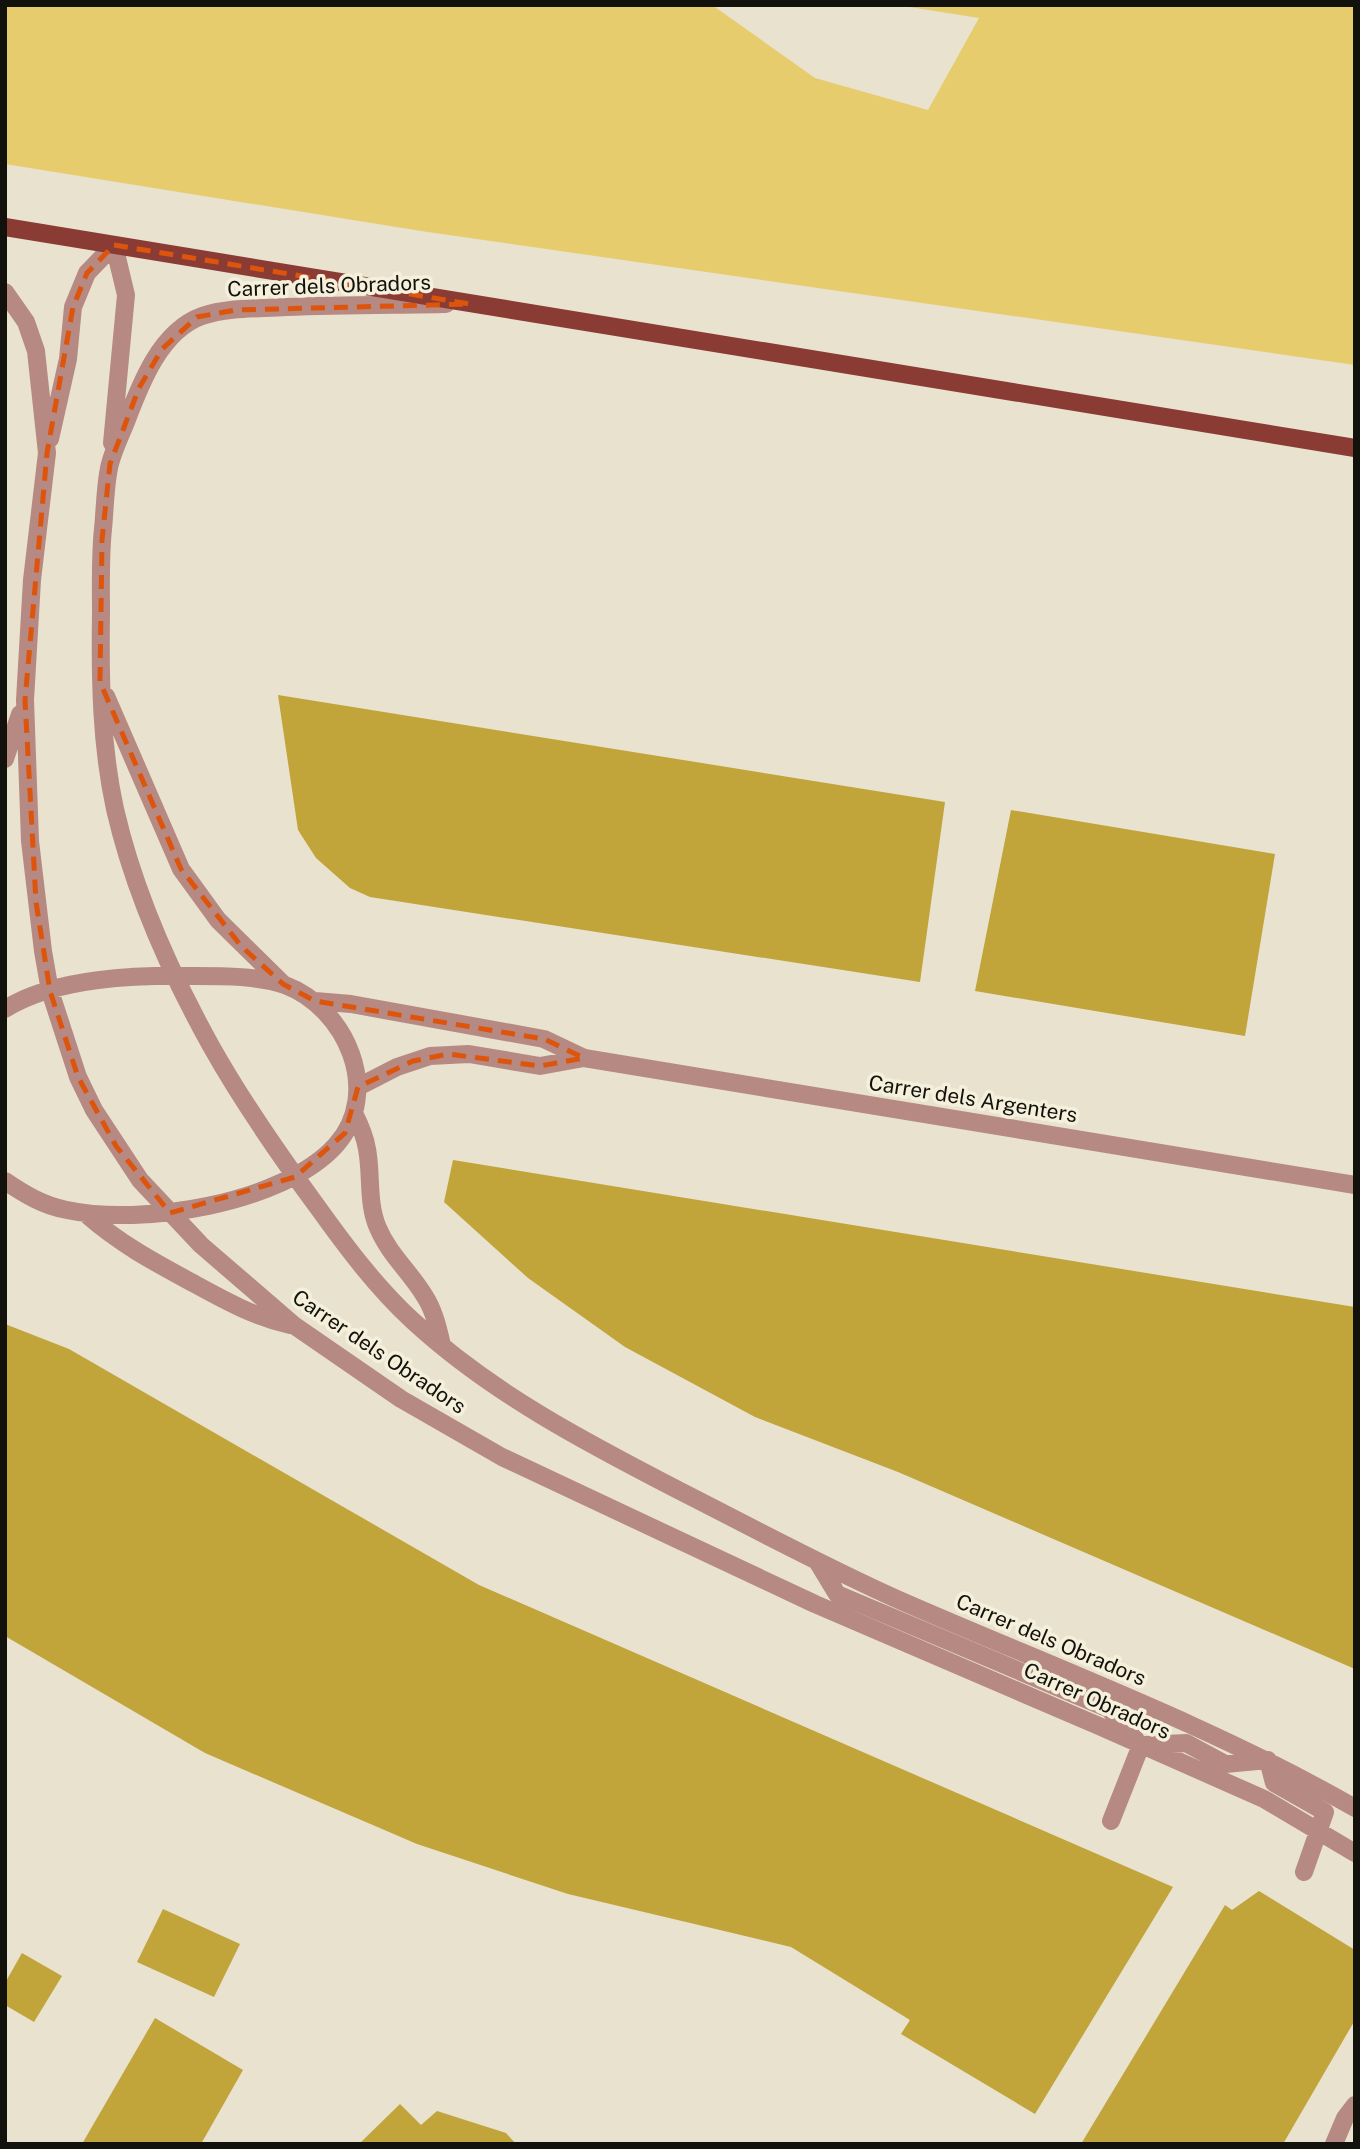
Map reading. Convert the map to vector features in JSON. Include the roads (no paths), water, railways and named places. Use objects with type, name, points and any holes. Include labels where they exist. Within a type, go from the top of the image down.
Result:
[{"type":"main road","points":[[5,227],[1355,448]]},
{"type":"street","name":"Carrer dels Obradors","points":[[114,245],[87,273],[73,307],[68,359],[47,453],[32,580],[25,700],[30,841],[36,902],[50,991],[74,1066],[94,1110],[140,1180],[231,1273],[295,1326],[401,1399],[502,1457],[815,1604]]},
{"type":"street","name":"Carrer dels Obradors","points":[[114,245],[126,295],[102,540],[100,682],[114,806],[133,877],[175,975],[233,1085],[348,1250],[415,1323],[488,1381],[530,1409],[622,1461],[896,1598],[1268,1760],[1355,1808]]},
{"type":"street","name":"Carrer dels Obradors","points":[[5,292],[26,322],[36,351],[47,453]]},
{"type":"street","name":"Carrer dels Obradors","points":[[110,464],[139,388],[162,349],[176,333],[197,317],[236,310],[470,304]]},
{"type":"street","name":"Carrer dels Obradors","points":[[100,682],[181,869],[218,920],[283,984]]},
{"type":"street","name":"Carrer dels Obradors","points":[[5,760],[25,700]]},
{"type":"street","points":[[5,1009],[50,991],[113,978],[223,976],[283,984],[315,1001],[331,1017],[353,1060],[358,1087],[354,1113],[336,1144],[295,1177],[233,1199],[170,1213],[120,1217],[86,1214],[43,1203],[5,1181]]},
{"type":"street","name":"Carrer dels Argenters","points":[[315,1001],[351,1004],[544,1039],[584,1058],[1355,1185]]},
{"type":"street","name":"Carrer dels Argenters","points":[[358,1087],[397,1067],[430,1056],[469,1054],[540,1066],[584,1058]]},
{"type":"street","name":"Carrer dels Obradors","points":[[354,1113],[368,1150],[372,1210],[378,1227],[388,1248],[427,1299],[442,1345]]},
{"type":"street","points":[[86,1214],[113,1238],[133,1251],[201,1288],[249,1313],[295,1326]]},
{"type":"street","name":"Carrer dels Obradors","points":[[817,1560],[837,1594],[1109,1709],[1141,1745]]},
{"type":"street","name":"Carrer Obradors","points":[[815,1604],[1264,1799],[1355,1853]]},
{"type":"street","points":[[1111,1821],[1141,1745],[1186,1743],[1225,1763],[1268,1760],[1274,1783],[1325,1812],[1304,1872]]},
{"type":"street","points":[[1334,2144],[1345,2118],[1355,2105]]}]
